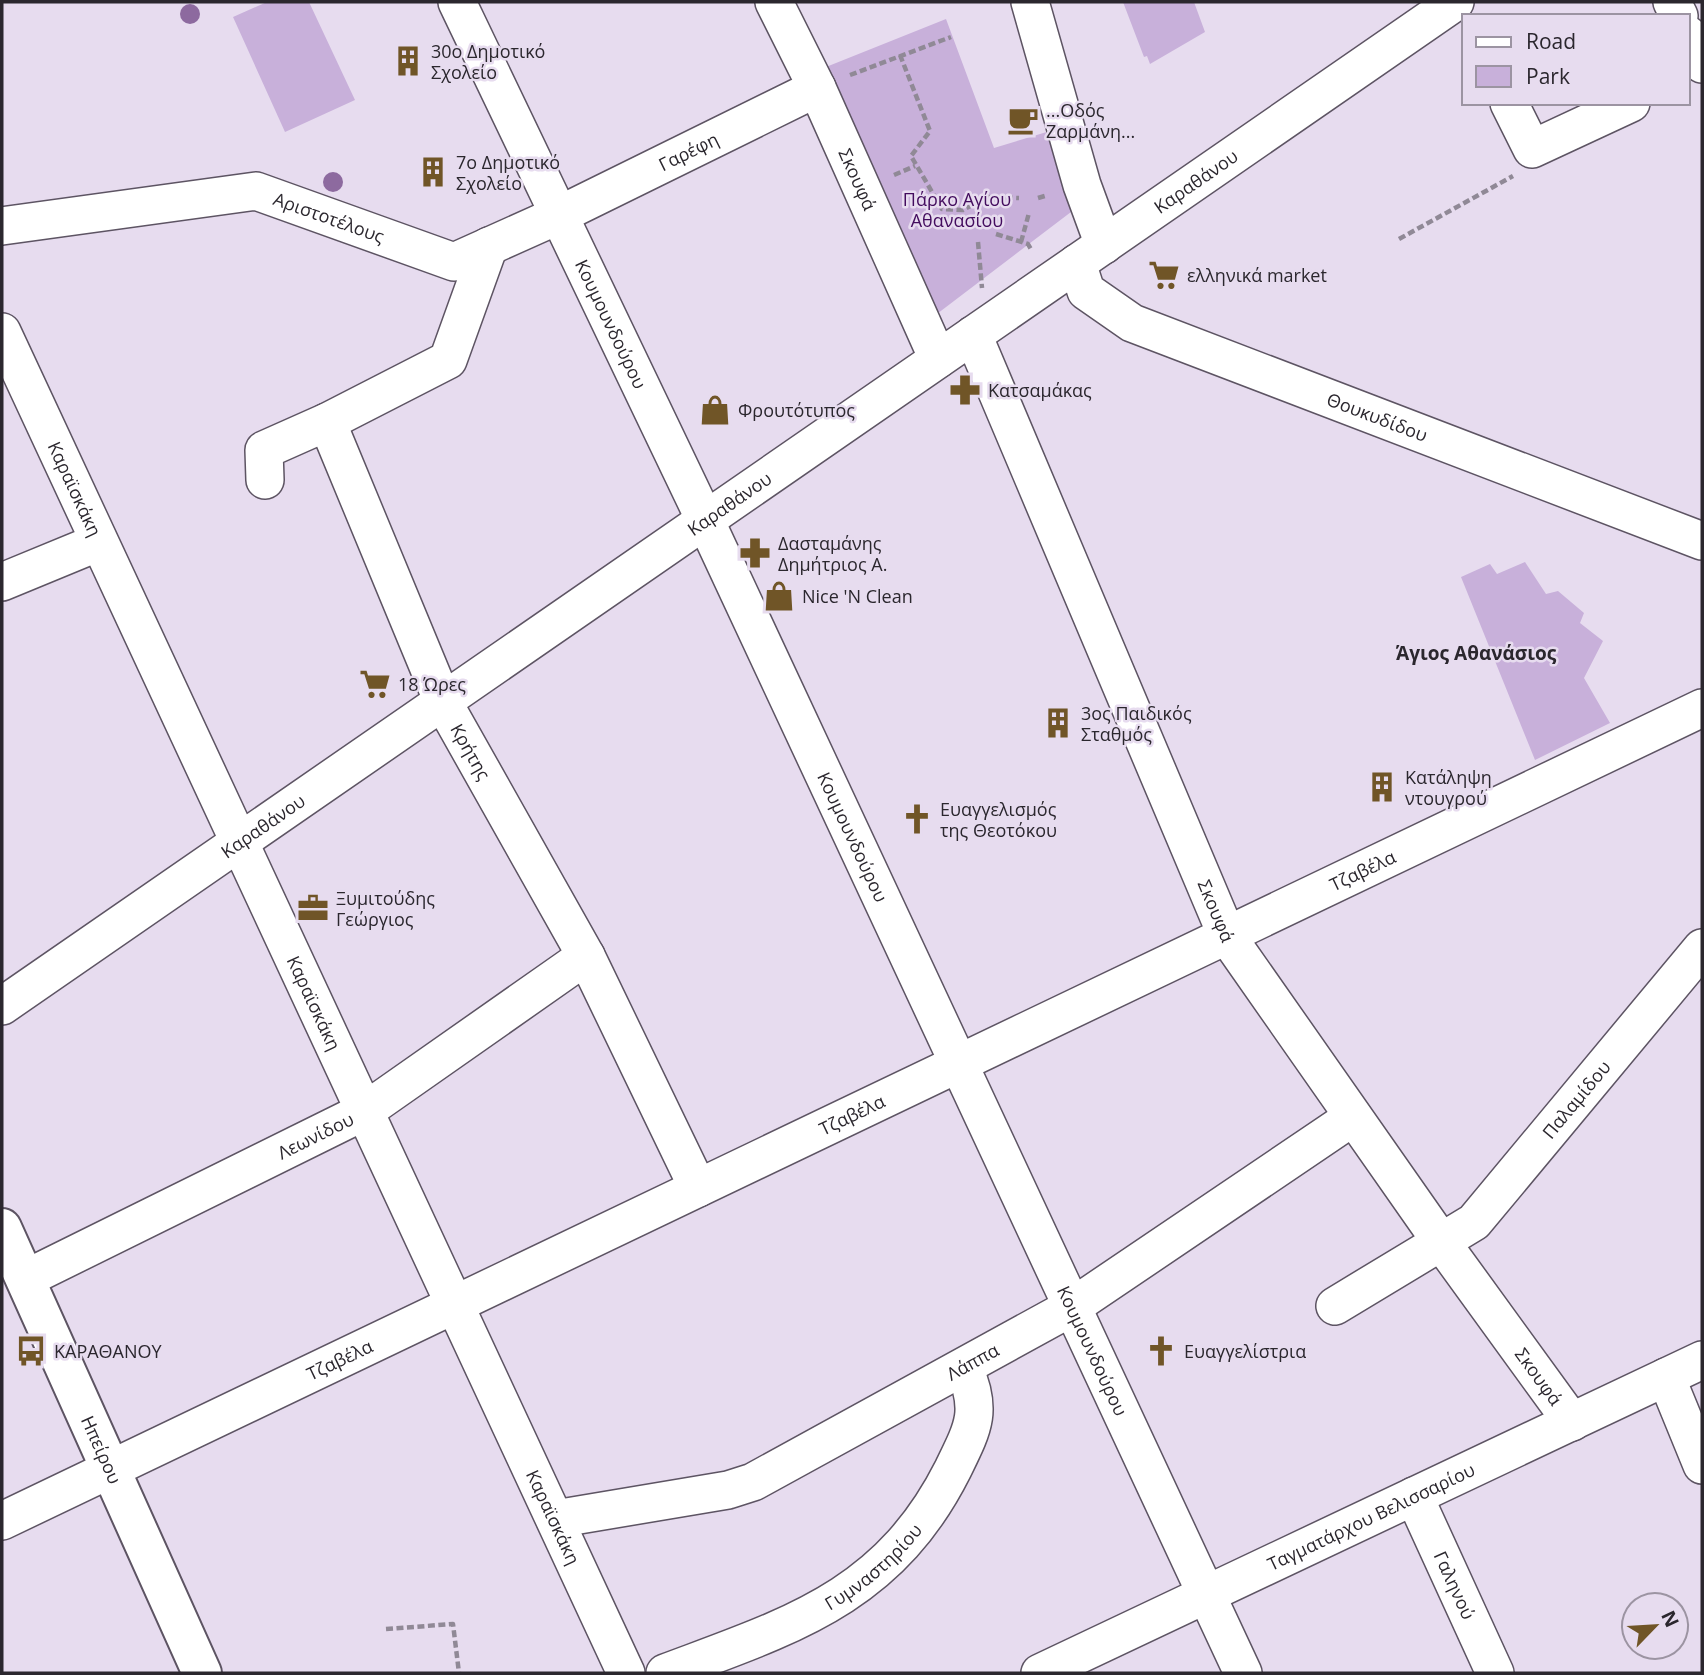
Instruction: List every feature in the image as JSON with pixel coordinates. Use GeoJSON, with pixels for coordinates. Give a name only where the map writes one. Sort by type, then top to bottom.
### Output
{"type":"FeatureCollection","features":[{"type":"Feature","properties":{"kind":"main road","name":"Ηπείρου"},"geometry":{"type":"LineString","coordinates":[[10,1251],[202,1673]]}},
{"type":"Feature","properties":{"kind":"street","name":"Κουμουνδούρου"},"geometry":{"type":"LineString","coordinates":[[457,2],[561,214],[705,520],[1243,1673]]}},
{"type":"Feature","properties":{"kind":"street","name":"Σκουφά"},"geometry":{"type":"LineString","coordinates":[[774,2],[817,88],[938,359]]}},
{"type":"Feature","properties":{"kind":"street","name":"Θουκυδίδου"},"geometry":{"type":"LineString","coordinates":[[1030,2],[1083,186],[1091,254],[1086,291],[1132,323],[1702,541]]}},
{"type":"Feature","properties":{"kind":"street","name":"Καραθάνου"},"geometry":{"type":"LineString","coordinates":[[2,1006],[1456,2]]}},
{"type":"Feature","properties":{"kind":"street"},"geometry":{"type":"LineString","coordinates":[[1690,39],[1702,64]]}},
{"type":"Feature","properties":{"kind":"street","name":"Γαρέφη"},"geometry":{"type":"LineString","coordinates":[[561,214],[817,88]]}},
{"type":"Feature","properties":{"kind":"street"},"geometry":{"type":"LineString","coordinates":[[1509,105],[1532,149],[1626,105]]}},
{"type":"Feature","properties":{"kind":"street","name":"Αριστοτέλους"},"geometry":{"type":"LineString","coordinates":[[2,226],[256,191],[453,262],[561,214]]}},
{"type":"Feature","properties":{"kind":"street"},"geometry":{"type":"LineString","coordinates":[[265,480],[264,450],[327,422],[448,360],[489,246]]}},
{"type":"Feature","properties":{"kind":"street","name":"Καραϊσκάκη"},"geometry":{"type":"LineString","coordinates":[[2,332],[626,1673]]}},
{"type":"Feature","properties":{"kind":"street","name":"Σκουφά"},"geometry":{"type":"LineString","coordinates":[[973,335],[1227,936],[1441,1243],[1572,1422]]}},
{"type":"Feature","properties":{"kind":"street","name":"Κρήτης"},"geometry":{"type":"LineString","coordinates":[[327,422],[443,702],[586,956],[698,1188]]}},
{"type":"Feature","properties":{"kind":"street"},"geometry":{"type":"LineString","coordinates":[[2,582],[99,542]]}},
{"type":"Feature","properties":{"kind":"street","name":"Τζαβέλα"},"geometry":{"type":"LineString","coordinates":[[2,1521],[1702,708]]}},
{"type":"Feature","properties":{"kind":"street","name":"Παλαμίδου"},"geometry":{"type":"LineString","coordinates":[[1335,1306],[1474,1222],[1702,948]]}},
{"type":"Feature","properties":{"kind":"street","name":"Λεωνίδου"},"geometry":{"type":"LineString","coordinates":[[10,1251],[365,1111],[586,956]]}},
{"type":"Feature","properties":{"kind":"street","name":"Λάππα"},"geometry":{"type":"LineString","coordinates":[[555,1519],[727,1490],[753,1482],[1072,1307],[1353,1117]]}},
{"type":"Feature","properties":{"kind":"street","name":"Ταγματάρχου Βελισσαρίου"},"geometry":{"type":"LineString","coordinates":[[1040,1673],[1702,1360]]}},
{"type":"Feature","properties":{"kind":"street","name":"Γυμναστηρίου"},"geometry":{"type":"LineString","coordinates":[[665,1673],[771,1633],[821,1610],[851,1591],[902,1543],[930,1511],[959,1457],[971,1424],[976,1400],[964,1368]]}},
{"type":"Feature","properties":{"kind":"street"},"geometry":{"type":"LineString","coordinates":[[1666,1377],[1702,1465]]}},
{"type":"Feature","properties":{"kind":"street","name":"Γαληνού"},"geometry":{"type":"LineString","coordinates":[[1414,1496],[1495,1673]]}},
{"type":"Feature","properties":{"kind":"path"},"geometry":{"type":"LineString","coordinates":[[817,88],[951,37]]}},
{"type":"Feature","properties":{"kind":"path"},"geometry":{"type":"LineString","coordinates":[[900,55],[930,131],[911,156],[942,209],[963,210],[987,197],[1019,198]]}},
{"type":"Feature","properties":{"kind":"path"},"geometry":{"type":"LineString","coordinates":[[1399,239],[1527,167],[1532,149]]}},
{"type":"Feature","properties":{"kind":"path"},"geometry":{"type":"LineString","coordinates":[[908,169],[915,166]]}},
{"type":"Feature","properties":{"kind":"path"},"geometry":{"type":"LineString","coordinates":[[1021,242],[1029,213]]}},
{"type":"Feature","properties":{"kind":"path"},"geometry":{"type":"LineString","coordinates":[[996,234],[1028,244]]}},
{"type":"Feature","properties":{"kind":"path"},"geometry":{"type":"LineString","coordinates":[[386,1629],[453,1624],[459,1673]]}},
{"type":"Feature","properties":{"kind":"green space"},"geometry":{"type":"Polygon","coordinates":[[[267,2],[309,2],[355,100],[285,132],[233,17],[267,2]]]}},
{"type":"Feature","properties":{"kind":"green space"},"geometry":{"type":"Polygon","coordinates":[[[1123,2],[1194,2],[1205,32],[1150,64],[1147,56],[1144,57],[1123,2]]]}},
{"type":"Feature","properties":{"kind":"green space","name":"Πάρκο Αγίου Αθανασίου"},"geometry":{"type":"Polygon","coordinates":[[[946,19],[994,148],[1050,131],[1071,212],[929,320],[821,69],[946,19]]]}},
{"type":"Feature","properties":{"kind":"green space"},"geometry":{"type":"Polygon","coordinates":[[[1525,562],[1546,594],[1558,591],[1584,613],[1580,623],[1603,641],[1584,678],[1610,723],[1535,760],[1461,577],[1490,564],[1497,574],[1525,562]]]}},
{"type":"Feature","properties":{"kind":"place","name":"30ο Δημοτικό Σχολείο"},"geometry":{"type":"Point","coordinates":[408,61]}},
{"type":"Feature","properties":{"kind":"place","name":"...Οδός Ζαρμάνη..."},"geometry":{"type":"Point","coordinates":[1023,120]}},
{"type":"Feature","properties":{"kind":"place","name":"7ο Δημοτικό Σχολείο"},"geometry":{"type":"Point","coordinates":[433,172]}},
{"type":"Feature","properties":{"kind":"place","name":"ελληνικά market"},"geometry":{"type":"Point","coordinates":[1164,275]}},
{"type":"Feature","properties":{"kind":"place","name":"Κατσαμάκας"},"geometry":{"type":"Point","coordinates":[965,390]}},
{"type":"Feature","properties":{"kind":"place","name":"Φρουτότυπος"},"geometry":{"type":"Point","coordinates":[715,410]}},
{"type":"Feature","properties":{"kind":"place","name":"Δασταμάνης Δημήτριος Α."},"geometry":{"type":"Point","coordinates":[755,553]}},
{"type":"Feature","properties":{"kind":"place","name":"Nice 'N Clean"},"geometry":{"type":"Point","coordinates":[779,596]}},
{"type":"Feature","properties":{"kind":"place","name":"18 Ώρες"},"geometry":{"type":"Point","coordinates":[375,684]}},
{"type":"Feature","properties":{"kind":"place","name":"3ος Παιδικός Σταθμός"},"geometry":{"type":"Point","coordinates":[1058,723]}},
{"type":"Feature","properties":{"kind":"place","name":"Κατάληψη ντουγρού"},"geometry":{"type":"Point","coordinates":[1382,787]}},
{"type":"Feature","properties":{"kind":"place","name":"Ευαγγελισμός της Θεοτόκου"},"geometry":{"type":"Point","coordinates":[917,819]}},
{"type":"Feature","properties":{"kind":"place","name":"Ξυμιτούδης Γεώργιος"},"geometry":{"type":"Point","coordinates":[313,908]}},
{"type":"Feature","properties":{"kind":"place","name":"ΚΑΡΑΘΑΝΟΥ"},"geometry":{"type":"Point","coordinates":[31,1351]}},
{"type":"Feature","properties":{"kind":"place","name":"Ευαγγελίστρια"},"geometry":{"type":"Point","coordinates":[1161,1351]}},
{"type":"Feature","properties":{"kind":"district","name":"Άγιος Αθανάσιος"},"geometry":{"type":"Point","coordinates":[1476,653]}}]}
